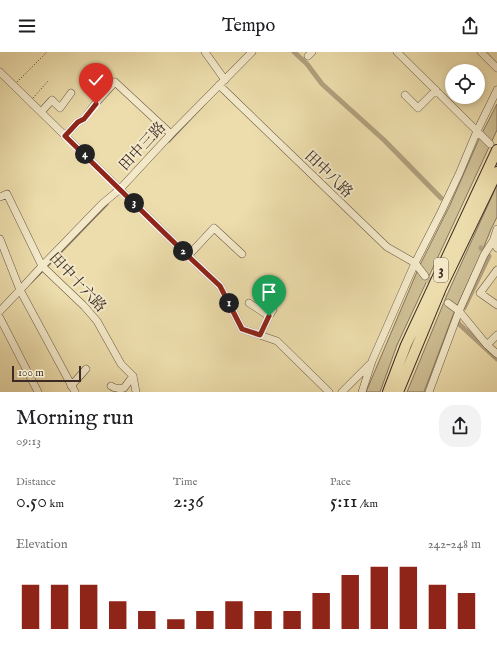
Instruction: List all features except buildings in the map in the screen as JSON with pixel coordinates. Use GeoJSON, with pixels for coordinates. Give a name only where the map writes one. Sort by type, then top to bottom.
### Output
{"type":"FeatureCollection","features":[{"type":"Feature","properties":{"kind":"highway","name":"3"},"geometry":{"type":"LineString","coordinates":[[388,392],[406,345],[494,147]]}},
{"type":"Feature","properties":{"kind":"highway","name":"3"},"geometry":{"type":"LineString","coordinates":[[398,392],[441,288],[497,172]]}},
{"type":"Feature","properties":{"kind":"street"},"geometry":{"type":"LineString","coordinates":[[205,52],[225,80]]}},
{"type":"Feature","properties":{"kind":"street","name":"田中三路"},"geometry":{"type":"LineString","coordinates":[[0,310],[252,52]]}},
{"type":"Feature","properties":{"kind":"street"},"geometry":{"type":"LineString","coordinates":[[398,52],[494,147]]}},
{"type":"Feature","properties":{"kind":"street"},"geometry":{"type":"LineString","coordinates":[[481,52],[497,68]]}},
{"type":"Feature","properties":{"kind":"street"},"geometry":{"type":"LineString","coordinates":[[0,72],[220,286],[242,329],[277,341],[330,392]]}},
{"type":"Feature","properties":{"kind":"street"},"geometry":{"type":"LineString","coordinates":[[65,136],[78,122],[84,119],[116,82],[171,134]]}},
{"type":"Feature","properties":{"kind":"street","name":"田中八路"},"geometry":{"type":"LineString","coordinates":[[219,85],[387,247],[415,263],[425,276]]}},
{"type":"Feature","properties":{"kind":"street"},"geometry":{"type":"LineString","coordinates":[[405,95],[418,108],[436,90]]}},
{"type":"Feature","properties":{"kind":"street"},"geometry":{"type":"LineString","coordinates":[[362,392],[372,362],[415,263],[442,212],[477,131],[497,90]]}},
{"type":"Feature","properties":{"kind":"street"},"geometry":{"type":"LineString","coordinates":[[41,112],[52,100],[60,108],[71,93]]}},
{"type":"Feature","properties":{"kind":"street","name":"田中十六路"},"geometry":{"type":"LineString","coordinates":[[0,198],[7,194],[42,266],[84,306],[97,321],[121,364],[133,376]]}},
{"type":"Feature","properties":{"kind":"street"},"geometry":{"type":"LineString","coordinates":[[188,256],[214,228],[242,254]]}},
{"type":"Feature","properties":{"kind":"street"},"geometry":{"type":"LineString","coordinates":[[429,392],[459,311],[484,255],[493,241],[497,229]]}},
{"type":"Feature","properties":{"kind":"street"},"geometry":{"type":"LineString","coordinates":[[0,239],[20,290],[73,389],[86,369]]}},
{"type":"Feature","properties":{"kind":"street"},"geometry":{"type":"LineString","coordinates":[[493,241],[497,248]]}},
{"type":"Feature","properties":{"kind":"street"},"geometry":{"type":"LineString","coordinates":[[497,270],[480,293],[497,305]]}},
{"type":"Feature","properties":{"kind":"street"},"geometry":{"type":"LineString","coordinates":[[249,303],[271,313],[260,335]]}},
{"type":"Feature","properties":{"kind":"street"},"geometry":{"type":"LineString","coordinates":[[448,303],[459,311],[487,345],[497,354]]}},
{"type":"Feature","properties":{"kind":"street"},"geometry":{"type":"LineString","coordinates":[[0,318],[38,392]]}},
{"type":"Feature","properties":{"kind":"street"},"geometry":{"type":"LineString","coordinates":[[487,345],[497,335]]}},
{"type":"Feature","properties":{"kind":"street"},"geometry":{"type":"LineString","coordinates":[[342,392],[372,362]]}},
{"type":"Feature","properties":{"kind":"street"},"geometry":{"type":"LineString","coordinates":[[111,386],[119,389],[124,388],[133,376]]}},
{"type":"Feature","properties":{"kind":"street"},"geometry":{"type":"LineString","coordinates":[[133,376],[136,392]]}},
{"type":"Feature","properties":{"kind":"path"},"geometry":{"type":"LineString","coordinates":[[14,85],[47,52]]}},
{"type":"Feature","properties":{"kind":"path"},"geometry":{"type":"LineString","coordinates":[[30,101],[48,81]]}},
{"type":"Feature","properties":{"kind":"shaded area"},"geometry":{"type":"Polygon","coordinates":[[[497,104],[497,130],[397,345],[380,392],[366,392],[419,267],[450,205],[479,139],[497,104]]]}},
{"type":"Feature","properties":{"kind":"shaded area"},"geometry":{"type":"Polygon","coordinates":[[[497,185],[497,217],[453,315],[424,392],[407,392],[447,295],[497,185]]]}},
{"type":"Feature","properties":{"kind":"waterway"},"geometry":{"type":"LineString","coordinates":[[294,52],[307,64],[322,84],[384,140],[441,198]]}},
{"type":"Feature","properties":{"kind":"waterway"},"geometry":{"type":"LineString","coordinates":[[169,142],[205,104]]}},
{"type":"Feature","properties":{"kind":"waterway"},"geometry":{"type":"LineString","coordinates":[[48,266],[108,204]]}},
{"type":"Feature","properties":{"kind":"waterway"},"geometry":{"type":"LineString","coordinates":[[464,308],[489,256],[481,248]]}},
{"type":"Feature","properties":{"kind":"waterway"},"geometry":{"type":"LineString","coordinates":[[31,283],[43,271]]}},
{"type":"Feature","properties":{"kind":"waterway"},"geometry":{"type":"LineString","coordinates":[[458,321],[458,323],[497,359]]}},
{"type":"Feature","properties":{"kind":"tunnel"},"geometry":{"type":"LineString","coordinates":[[425,276],[448,303]]}},
{"type":"Feature","properties":{"kind":"route"},"geometry":{"type":"LineString","coordinates":[[96,104],[84,119],[78,122],[65,136],[220,286],[242,329],[260,335],[269,316]]}}]}
